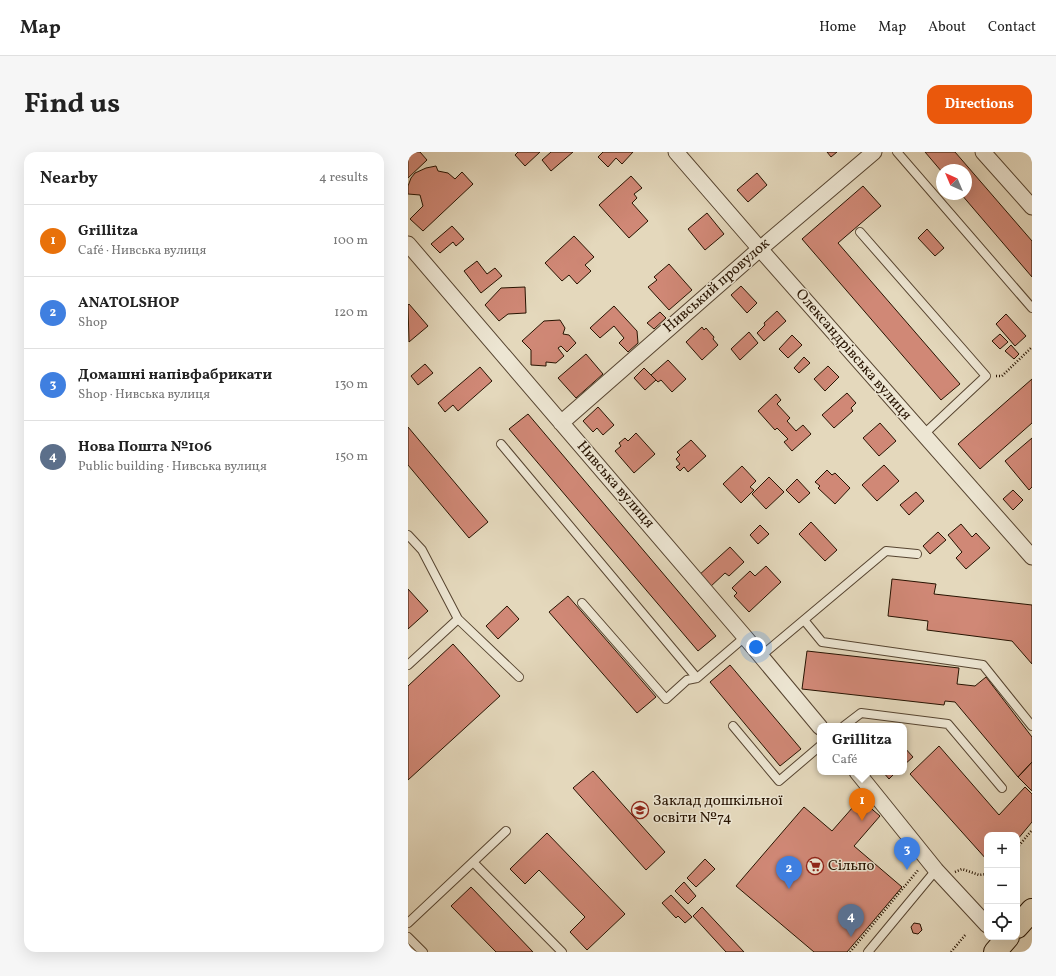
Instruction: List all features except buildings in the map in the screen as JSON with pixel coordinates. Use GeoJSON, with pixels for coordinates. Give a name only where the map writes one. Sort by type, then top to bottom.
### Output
{"type":"FeatureCollection","features":[{"type":"Feature","properties":{"kind":"main road"},"geometry":{"type":"LineString","coordinates":[[1020,922],[1032,910]]}},
{"type":"Feature","properties":{"kind":"street","name":"Олександрівська вулиця"},"geometry":{"type":"LineString","coordinates":[[676,152],[1032,557]]}},
{"type":"Feature","properties":{"kind":"street","name":"Нивський провулок"},"geometry":{"type":"LineString","coordinates":[[561,423],[760,249],[874,152]]}},
{"type":"Feature","properties":{"kind":"street"},"geometry":{"type":"LineString","coordinates":[[983,152],[1032,207]]}},
{"type":"Feature","properties":{"kind":"street","name":"Нивська вулиця"},"geometry":{"type":"LineString","coordinates":[[408,244],[745,637],[817,723]]}},
{"type":"Feature","properties":{"kind":"street"},"geometry":{"type":"LineString","coordinates":[[859,775],[930,867],[984,922]]}},
{"type":"Feature","properties":{"kind":"lane"},"geometry":{"type":"LineString","coordinates":[[897,152],[1032,308]]}},
{"type":"Feature","properties":{"kind":"lane"},"geometry":{"type":"LineString","coordinates":[[860,232],[986,376],[923,434]]}},
{"type":"Feature","properties":{"kind":"lane"},"geometry":{"type":"LineString","coordinates":[[500,444],[697,678]]}},
{"type":"Feature","properties":{"kind":"lane"},"geometry":{"type":"LineString","coordinates":[[408,535],[422,550],[458,619],[520,677]]}},
{"type":"Feature","properties":{"kind":"lane"},"geometry":{"type":"LineString","coordinates":[[761,656],[886,551],[917,554]]}},
{"type":"Feature","properties":{"kind":"lane"},"geometry":{"type":"LineString","coordinates":[[582,603],[666,699],[687,680],[697,678],[745,637]]}},
{"type":"Feature","properties":{"kind":"lane"},"geometry":{"type":"LineString","coordinates":[[408,665],[458,619]]}},
{"type":"Feature","properties":{"kind":"lane"},"geometry":{"type":"LineString","coordinates":[[804,620],[822,642],[983,665],[1032,726]]}},
{"type":"Feature","properties":{"kind":"lane"},"geometry":{"type":"LineString","coordinates":[[848,723],[861,713],[948,724],[1002,788]]}},
{"type":"Feature","properties":{"kind":"lane"},"geometry":{"type":"LineString","coordinates":[[733,726],[779,781],[817,749]]}},
{"type":"Feature","properties":{"kind":"lane"},"geometry":{"type":"LineString","coordinates":[[408,923],[506,831]]}},
{"type":"Feature","properties":{"kind":"lane"},"geometry":{"type":"LineString","coordinates":[[473,862],[562,952]]}},
{"type":"Feature","properties":{"kind":"lane"},"geometry":{"type":"LineString","coordinates":[[868,952],[930,867]]}},
{"type":"Feature","properties":{"kind":"lane"},"geometry":{"type":"LineString","coordinates":[[408,937],[423,952]]}},
{"type":"Feature","properties":{"kind":"path"},"geometry":{"type":"LineString","coordinates":[[986,376],[1002,376],[1032,347]]}},
{"type":"Feature","properties":{"kind":"path"},"geometry":{"type":"LineString","coordinates":[[1020,844],[1032,830]]}},
{"type":"Feature","properties":{"kind":"path"},"geometry":{"type":"LineString","coordinates":[[850,952],[930,867],[947,875],[962,869],[979,875],[984,874]]}},
{"type":"Feature","properties":{"kind":"path"},"geometry":{"type":"LineString","coordinates":[[951,952],[966,934]]}},
{"type":"Feature","properties":{"kind":"place","name":"Заклад дошкільної освіти №74"},"geometry":{"type":"Point","coordinates":[640,810]}},
{"type":"Feature","properties":{"kind":"place","name":"Grillitza"},"geometry":{"type":"Point","coordinates":[862,821]}},
{"type":"Feature","properties":{"kind":"place","name":"Сільпо"},"geometry":{"type":"Point","coordinates":[815,866]}},
{"type":"Feature","properties":{"kind":"place","name":"Домашні напівфабрикати"},"geometry":{"type":"Point","coordinates":[907,870]}},
{"type":"Feature","properties":{"kind":"place","name":"ANATOLSHOP"},"geometry":{"type":"Point","coordinates":[789,889]}},
{"type":"Feature","properties":{"kind":"place","name":"Нова Пошта №106"},"geometry":{"type":"Point","coordinates":[851,937]}}]}
